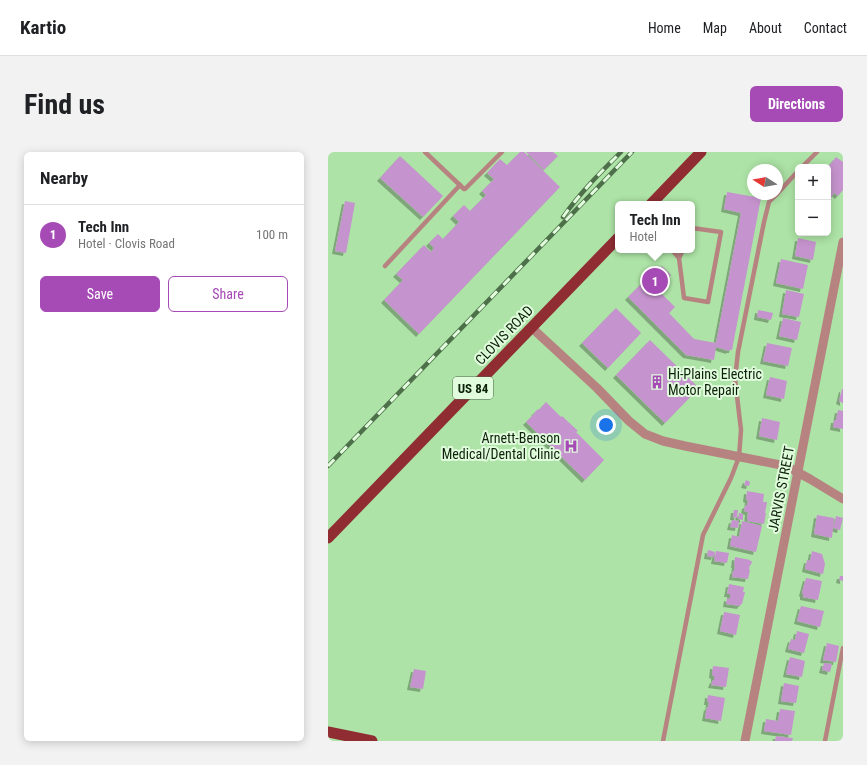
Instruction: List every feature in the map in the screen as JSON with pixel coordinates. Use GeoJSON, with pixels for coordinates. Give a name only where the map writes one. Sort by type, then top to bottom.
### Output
{"type":"FeatureCollection","features":[{"type":"Feature","properties":{"kind":"highway"},"geometry":{"type":"LineString","coordinates":[[654,201],[702,152]]}},
{"type":"Feature","properties":{"kind":"highway","name":"CLOVIS ROAD"},"geometry":{"type":"LineString","coordinates":[[328,538],[615,241]]}},
{"type":"Feature","properties":{"kind":"highway"},"geometry":{"type":"LineString","coordinates":[[328,732],[372,741]]}},
{"type":"Feature","properties":{"kind":"street","name":"JARVIS STREET"},"geometry":{"type":"LineString","coordinates":[[746,741],[843,242]]}},
{"type":"Feature","properties":{"kind":"street"},"geometry":{"type":"LineString","coordinates":[[532,328],[597,388],[629,421],[645,434],[664,441],[685,446],[786,466],[799,472],[843,499]]}},
{"type":"Feature","properties":{"kind":"lane"},"geometry":{"type":"LineString","coordinates":[[425,152],[464,189],[467,189],[502,152]]}},
{"type":"Feature","properties":{"kind":"lane"},"geometry":{"type":"LineString","coordinates":[[805,164],[817,152]]}},
{"type":"Feature","properties":{"kind":"lane"},"geometry":{"type":"LineString","coordinates":[[783,187],[795,174]]}},
{"type":"Feature","properties":{"kind":"lane"},"geometry":{"type":"LineString","coordinates":[[385,266],[460,186]]}},
{"type":"Feature","properties":{"kind":"lane"},"geometry":{"type":"LineString","coordinates":[[663,741],[702,535],[731,478],[739,457],[741,430],[735,378],[738,352],[764,222],[769,202],[771,200]]}},
{"type":"Feature","properties":{"kind":"lane"},"geometry":{"type":"LineString","coordinates":[[682,253],[679,258],[684,298],[708,302],[721,232],[695,228]]}},
{"type":"Feature","properties":{"kind":"lane"},"geometry":{"type":"LineString","coordinates":[[675,253],[679,258]]}},
{"type":"Feature","properties":{"kind":"lane"},"geometry":{"type":"LineString","coordinates":[[825,741],[843,648]]}},
{"type":"Feature","properties":{"kind":"building"},"geometry":{"type":"Polygon","coordinates":[[[520,152],[524,152],[560,187],[419,334],[384,300],[403,280],[396,274],[424,245],[431,252],[434,248],[429,243],[438,234],[443,239],[459,222],[453,216],[464,205],[470,211],[486,195],[482,191],[494,179],[487,173],[500,159],[507,165],[520,152]]]}},
{"type":"Feature","properties":{"kind":"building"},"geometry":{"type":"Polygon","coordinates":[[[526,152],[553,152],[558,156],[544,170],[526,152]]]}},
{"type":"Feature","properties":{"kind":"building"},"geometry":{"type":"Polygon","coordinates":[[[400,156],[443,196],[423,217],[380,178],[400,156]]]}},
{"type":"Feature","properties":{"kind":"building"},"geometry":{"type":"Polygon","coordinates":[[[836,157],[843,162],[843,190],[838,196],[831,190],[830,164],[836,157]]]}},
{"type":"Feature","properties":{"kind":"building"},"geometry":{"type":"Polygon","coordinates":[[[727,192],[747,196],[747,200],[761,200],[732,350],[729,351],[716,347],[714,360],[686,355],[628,297],[650,275],[651,276],[662,266],[671,275],[661,286],[664,289],[660,292],[675,307],[669,313],[694,339],[716,343],[741,213],[724,209],[727,192]]]}},
{"type":"Feature","properties":{"kind":"building"},"geometry":{"type":"Polygon","coordinates":[[[831,192],[834,193],[831,198],[831,192]]]}},
{"type":"Feature","properties":{"kind":"building"},"geometry":{"type":"Polygon","coordinates":[[[345,201],[355,203],[346,253],[335,251],[345,201]]]}},
{"type":"Feature","properties":{"kind":"building"},"geometry":{"type":"Polygon","coordinates":[[[798,238],[816,242],[813,260],[795,256],[798,238]]]}},
{"type":"Feature","properties":{"kind":"building"},"geometry":{"type":"Polygon","coordinates":[[[781,259],[808,265],[803,289],[776,283],[781,259]]]}},
{"type":"Feature","properties":{"kind":"building"},"geometry":{"type":"Polygon","coordinates":[[[786,290],[804,294],[799,317],[782,314],[786,290]]]}},
{"type":"Feature","properties":{"kind":"building"},"geometry":{"type":"Polygon","coordinates":[[[616,308],[641,333],[608,368],[582,343],[616,308]]]}},
{"type":"Feature","properties":{"kind":"building"},"geometry":{"type":"Polygon","coordinates":[[[758,310],[773,313],[771,320],[757,317],[758,310]]]}},
{"type":"Feature","properties":{"kind":"building"},"geometry":{"type":"Polygon","coordinates":[[[783,318],[801,322],[797,340],[779,336],[783,318]]]}},
{"type":"Feature","properties":{"kind":"building","name":"Hi-Plains Electric Motor Repair"},"geometry":{"type":"Polygon","coordinates":[[[650,340],[699,388],[665,423],[616,375],[650,340]]]}},
{"type":"Feature","properties":{"kind":"building"},"geometry":{"type":"Polygon","coordinates":[[[767,343],[792,348],[788,366],[763,361],[767,343]]]}},
{"type":"Feature","properties":{"kind":"building"},"geometry":{"type":"Polygon","coordinates":[[[770,377],[787,381],[784,399],[766,395],[770,377]]]}},
{"type":"Feature","properties":{"kind":"building"},"geometry":{"type":"Polygon","coordinates":[[[843,389],[843,403],[839,401],[843,389]]]}},
{"type":"Feature","properties":{"kind":"building","name":"Arnett-Benson Medical/Dental Clinic"},"geometry":{"type":"Polygon","coordinates":[[[546,402],[578,431],[576,432],[604,460],[585,480],[526,422],[546,402]]]}},
{"type":"Feature","properties":{"kind":"building"},"geometry":{"type":"Polygon","coordinates":[[[838,410],[843,411],[843,429],[833,427],[838,410]]]}},
{"type":"Feature","properties":{"kind":"building"},"geometry":{"type":"Polygon","coordinates":[[[762,418],[780,422],[777,440],[759,436],[762,418]]]}},
{"type":"Feature","properties":{"kind":"building"},"geometry":{"type":"Polygon","coordinates":[[[746,480],[750,482],[749,486],[744,485],[746,480]]]}},
{"type":"Feature","properties":{"kind":"building"},"geometry":{"type":"Polygon","coordinates":[[[747,491],[764,494],[763,502],[767,502],[764,524],[747,521],[748,512],[744,511],[748,500],[746,499],[747,491]]]}},
{"type":"Feature","properties":{"kind":"building"},"geometry":{"type":"Polygon","coordinates":[[[734,510],[738,510],[737,518],[733,517],[734,510]]]}},
{"type":"Feature","properties":{"kind":"building"},"geometry":{"type":"Polygon","coordinates":[[[739,513],[743,514],[743,520],[738,519],[739,513]]]}},
{"type":"Feature","properties":{"kind":"building"},"geometry":{"type":"Polygon","coordinates":[[[817,515],[834,518],[832,538],[814,534],[817,515]]]}},
{"type":"Feature","properties":{"kind":"building"},"geometry":{"type":"Polygon","coordinates":[[[836,516],[843,518],[840,530],[833,528],[836,516]]]}},
{"type":"Feature","properties":{"kind":"building"},"geometry":{"type":"Polygon","coordinates":[[[732,520],[739,521],[738,528],[730,527],[732,520]]]}},
{"type":"Feature","properties":{"kind":"building"},"geometry":{"type":"Polygon","coordinates":[[[742,521],[762,526],[756,552],[730,546],[732,535],[739,537],[742,521]]]}},
{"type":"Feature","properties":{"kind":"building"},"geometry":{"type":"Polygon","coordinates":[[[708,550],[715,552],[714,557],[707,556],[708,550]]]}},
{"type":"Feature","properties":{"kind":"building"},"geometry":{"type":"Polygon","coordinates":[[[716,551],[729,553],[727,563],[714,561],[716,551]]]}},
{"type":"Feature","properties":{"kind":"building"},"geometry":{"type":"Polygon","coordinates":[[[812,551],[822,554],[825,564],[823,574],[805,569],[807,560],[810,561],[812,551]]]}},
{"type":"Feature","properties":{"kind":"building"},"geometry":{"type":"Polygon","coordinates":[[[735,557],[752,561],[748,579],[732,577],[735,557]]]}},
{"type":"Feature","properties":{"kind":"building"},"geometry":{"type":"Polygon","coordinates":[[[840,576],[843,576],[843,581],[839,580],[840,576]]]}},
{"type":"Feature","properties":{"kind":"building"},"geometry":{"type":"Polygon","coordinates":[[[806,578],[822,581],[818,600],[803,597],[802,593],[806,578]]]}},
{"type":"Feature","properties":{"kind":"building"},"geometry":{"type":"Polygon","coordinates":[[[729,584],[744,587],[743,592],[745,592],[742,604],[740,606],[726,604],[727,598],[730,599],[730,594],[727,594],[729,584]]]}},
{"type":"Feature","properties":{"kind":"building"},"geometry":{"type":"Polygon","coordinates":[[[801,606],[824,611],[820,627],[797,621],[801,606]]]}},
{"type":"Feature","properties":{"kind":"building"},"geometry":{"type":"Polygon","coordinates":[[[724,612],[740,615],[736,635],[720,631],[724,612]]]}},
{"type":"Feature","properties":{"kind":"building"},"geometry":{"type":"Polygon","coordinates":[[[797,631],[809,634],[804,653],[788,649],[791,639],[795,640],[797,631]]]}},
{"type":"Feature","properties":{"kind":"building"},"geometry":{"type":"Polygon","coordinates":[[[827,643],[839,646],[836,662],[823,660],[827,643]]]}},
{"type":"Feature","properties":{"kind":"building"},"geometry":{"type":"Polygon","coordinates":[[[790,657],[805,661],[802,677],[786,674],[790,657]]]}},
{"type":"Feature","properties":{"kind":"building"},"geometry":{"type":"Polygon","coordinates":[[[824,663],[832,664],[830,672],[822,670],[824,663]]]}},
{"type":"Feature","properties":{"kind":"building"},"geometry":{"type":"Polygon","coordinates":[[[713,666],[729,668],[726,687],[711,685],[714,680],[714,676],[712,675],[713,666]]]}},
{"type":"Feature","properties":{"kind":"building"},"geometry":{"type":"Polygon","coordinates":[[[414,669],[426,671],[423,689],[410,687],[414,669]]]}},
{"type":"Feature","properties":{"kind":"building"},"geometry":{"type":"Polygon","coordinates":[[[784,683],[799,686],[796,703],[781,701],[784,683]]]}},
{"type":"Feature","properties":{"kind":"building"},"geometry":{"type":"Polygon","coordinates":[[[708,695],[725,698],[721,721],[705,718],[709,702],[707,702],[708,695]]]}},
{"type":"Feature","properties":{"kind":"building"},"geometry":{"type":"Polygon","coordinates":[[[780,709],[795,711],[791,735],[764,731],[766,719],[778,721],[780,709]]]}},
{"type":"Feature","properties":{"kind":"building"},"geometry":{"type":"Polygon","coordinates":[[[776,736],[793,738],[792,741],[775,741],[776,736]]]}},
{"type":"Feature","properties":{"kind":"railway"},"geometry":{"type":"LineString","coordinates":[[563,217],[583,191],[621,152]]}},
{"type":"Feature","properties":{"kind":"railway"},"geometry":{"type":"LineString","coordinates":[[328,466],[632,152]]}},
{"type":"Feature","properties":{"kind":"place","name":"Tech Inn"},"geometry":{"type":"Point","coordinates":[655,281]}},
{"type":"Feature","properties":{"kind":"place","name":"Hi-Plains Electric Motor Repair"},"geometry":{"type":"Point","coordinates":[657,382]}},
{"type":"Feature","properties":{"kind":"place","name":"Arnett-Benson Medical/Dental Clinic"},"geometry":{"type":"Point","coordinates":[571,446]}}]}
